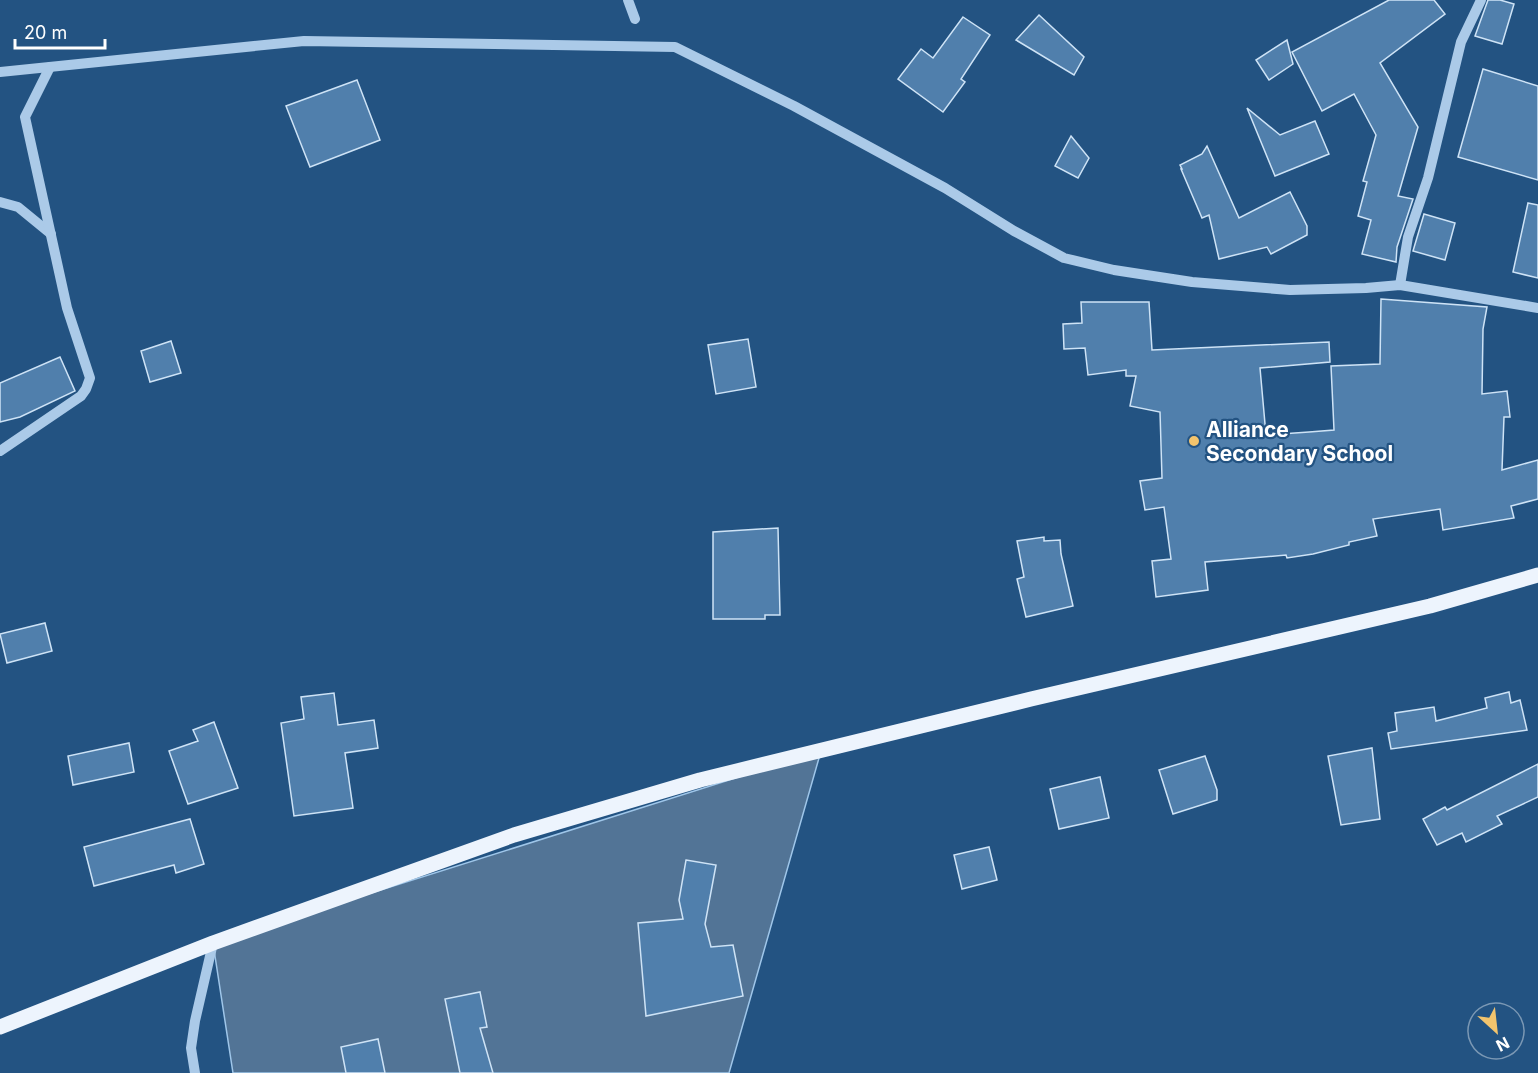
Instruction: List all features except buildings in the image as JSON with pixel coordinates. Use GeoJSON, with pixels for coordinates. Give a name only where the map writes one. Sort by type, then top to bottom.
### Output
{"type":"FeatureCollection","features":[{"type":"Feature","properties":{"kind":"main road"},"geometry":{"type":"LineString","coordinates":[[0,1027],[213,943],[514,835],[700,780],[1031,699],[1430,606],[1538,575]]}},
{"type":"Feature","properties":{"kind":"street"},"geometry":{"type":"LineString","coordinates":[[628,0],[636,19]]}},
{"type":"Feature","properties":{"kind":"street"},"geometry":{"type":"LineString","coordinates":[[1400,285],[1408,237],[1428,178],[1461,42],[1481,0]]}},
{"type":"Feature","properties":{"kind":"street"},"geometry":{"type":"LineString","coordinates":[[0,72],[304,41],[675,47],[794,106],[945,188],[1014,231],[1064,258],[1114,270],[1192,282],[1290,290],[1400,285],[1538,308]]}},
{"type":"Feature","properties":{"kind":"street"},"geometry":{"type":"LineString","coordinates":[[0,451],[81,396],[90,378],[67,308],[25,117],[50,67]]}},
{"type":"Feature","properties":{"kind":"street"},"geometry":{"type":"LineString","coordinates":[[0,202],[18,207],[51,234]]}},
{"type":"Feature","properties":{"kind":"street"},"geometry":{"type":"LineString","coordinates":[[195,1073],[191,1048],[213,943]]}},
{"type":"Feature","properties":{"kind":"water"},"geometry":{"type":"Polygon","coordinates":[[[821,751],[729,1073],[233,1073],[213,943],[821,751]]]}},
{"type":"Feature","properties":{"kind":"place","name":"Alliance Secondary School"},"geometry":{"type":"Point","coordinates":[1194,441]}}]}
